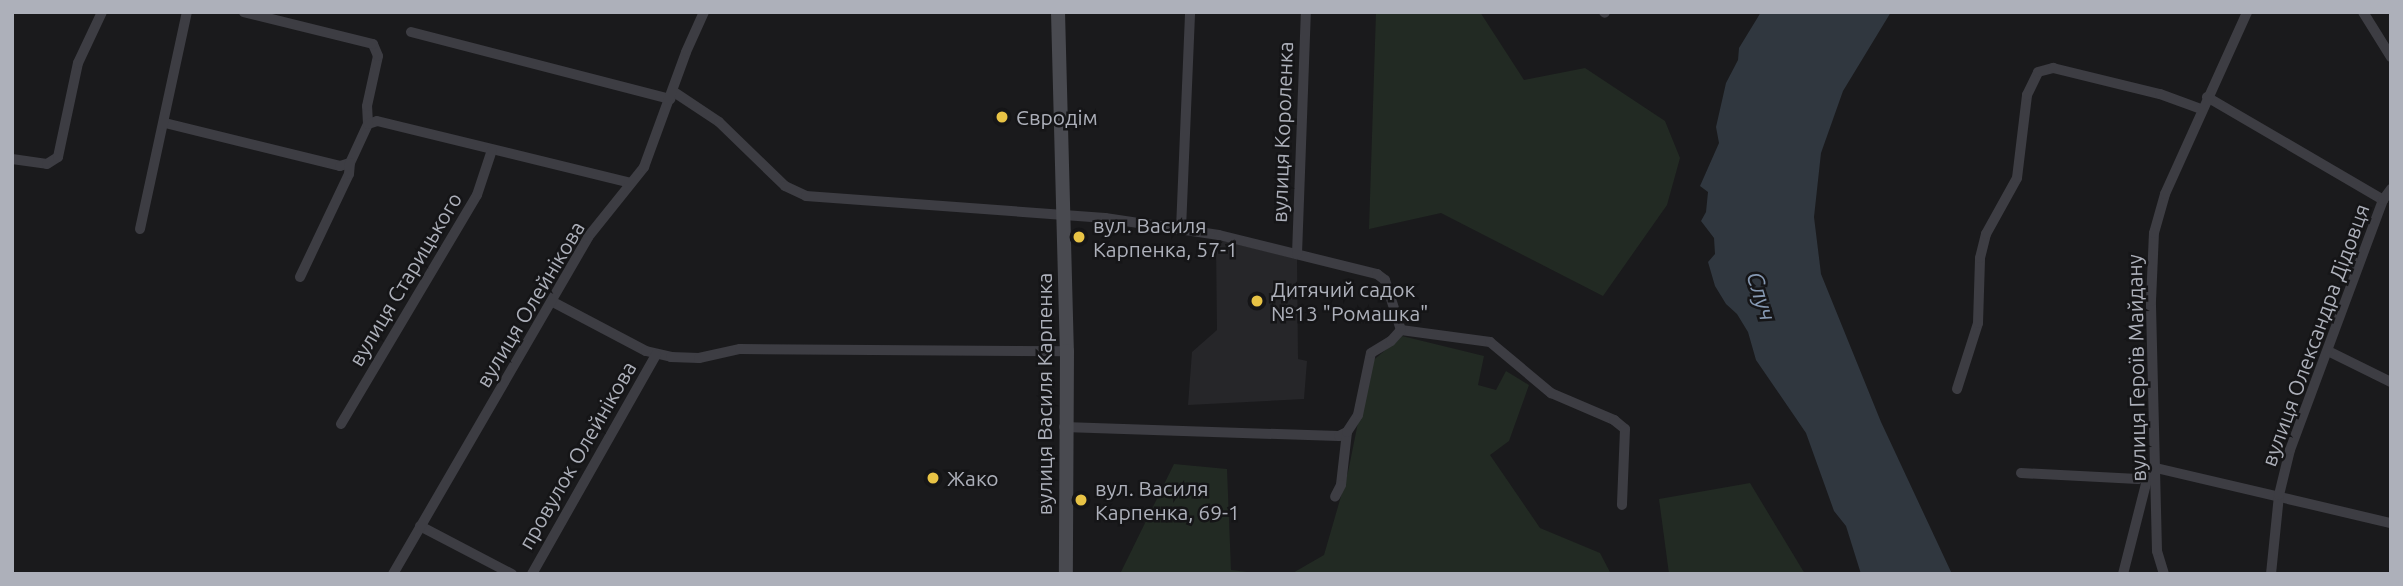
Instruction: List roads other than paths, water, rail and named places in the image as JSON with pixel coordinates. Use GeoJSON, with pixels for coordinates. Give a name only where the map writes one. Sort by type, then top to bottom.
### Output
{"type":"FeatureCollection","features":[{"type":"Feature","properties":{"kind":"street"},"geometry":{"type":"LineString","coordinates":[[12,159],[47,164],[58,157],[78,63],[102,12]]}},
{"type":"Feature","properties":{"kind":"street"},"geometry":{"type":"LineString","coordinates":[[140,229],[187,12]]}},
{"type":"Feature","properties":{"kind":"street"},"geometry":{"type":"LineString","coordinates":[[244,12],[373,44],[378,56],[367,106],[368,124],[350,163],[349,174],[300,277]]}},
{"type":"Feature","properties":{"kind":"street","name":"вулиця Олейнікова"},"geometry":{"type":"LineString","coordinates":[[393,574],[553,302],[588,237],[644,167],[672,95],[685,52],[704,12]]}},
{"type":"Feature","properties":{"kind":"street","name":"вулиця Василя Карпенка"},"geometry":{"type":"LineString","coordinates":[[1058,12],[1067,351],[1064,427],[1066,574]]}},
{"type":"Feature","properties":{"kind":"street"},"geometry":{"type":"LineString","coordinates":[[1181,229],[1191,12]]}},
{"type":"Feature","properties":{"kind":"street","name":"вулиця Короленка"},"geometry":{"type":"LineString","coordinates":[[1297,254],[1306,12]]}},
{"type":"Feature","properties":{"kind":"street","name":"вулиця Героїв Майдану"},"geometry":{"type":"LineString","coordinates":[[2164,574],[2157,551],[2151,301],[2154,233],[2165,194],[2247,12]]}},
{"type":"Feature","properties":{"kind":"street"},"geometry":{"type":"LineString","coordinates":[[2363,12],[2391,57]]}},
{"type":"Feature","properties":{"kind":"street"},"geometry":{"type":"LineString","coordinates":[[411,32],[672,95],[719,122],[785,187],[806,195],[1062,214],[1181,229],[1377,274],[1385,280],[1401,330]]}},
{"type":"Feature","properties":{"kind":"street"},"geometry":{"type":"LineString","coordinates":[[1957,389],[1978,323],[1980,258],[1986,234],[2017,178],[2026,95],[2038,72],[2053,68],[2160,94],[2202,109]]}},
{"type":"Feature","properties":{"kind":"street"},"geometry":{"type":"LineString","coordinates":[[2207,97],[2383,200]]}},
{"type":"Feature","properties":{"kind":"street"},"geometry":{"type":"LineString","coordinates":[[368,124],[377,121],[631,183]]}},
{"type":"Feature","properties":{"kind":"street"},"geometry":{"type":"LineString","coordinates":[[165,123],[340,166],[350,163]]}},
{"type":"Feature","properties":{"kind":"street","name":"вулиця Старицького"},"geometry":{"type":"LineString","coordinates":[[341,424],[477,195],[492,150]]}},
{"type":"Feature","properties":{"kind":"street","name":"вулиця Олександра Дідовця"},"geometry":{"type":"LineString","coordinates":[[2272,574],[2280,495],[2290,450],[2383,200],[2391,190]]}},
{"type":"Feature","properties":{"kind":"street"},"geometry":{"type":"LineString","coordinates":[[553,302],[656,355],[699,358],[740,349],[1067,351]]}},
{"type":"Feature","properties":{"kind":"street"},"geometry":{"type":"LineString","coordinates":[[1335,497],[1341,485],[1347,432],[1357,415],[1371,353],[1391,341],[1401,330]]}},
{"type":"Feature","properties":{"kind":"street"},"geometry":{"type":"LineString","coordinates":[[1401,330],[1490,342],[1551,393],[1614,419],[1625,429],[1622,505]]}},
{"type":"Feature","properties":{"kind":"street"},"geometry":{"type":"LineString","coordinates":[[2328,351],[2391,382]]}},
{"type":"Feature","properties":{"kind":"street","name":"провулок Олейнікова"},"geometry":{"type":"LineString","coordinates":[[532,574],[656,355]]}},
{"type":"Feature","properties":{"kind":"street"},"geometry":{"type":"LineString","coordinates":[[1064,427],[1339,436],[1347,432]]}},
{"type":"Feature","properties":{"kind":"street"},"geometry":{"type":"LineString","coordinates":[[2021,473],[2138,479],[2148,476],[2156,468],[2391,523]]}},
{"type":"Feature","properties":{"kind":"street"},"geometry":{"type":"LineString","coordinates":[[2123,574],[2148,476]]}},
{"type":"Feature","properties":{"kind":"street","name":"провулок Олейнікова"},"geometry":{"type":"LineString","coordinates":[[420,526],[512,574]]}},
{"type":"Feature","properties":{"kind":"water","name":"Случ"},"geometry":{"type":"Polygon","coordinates":[[[1761,12],[1891,12],[1843,91],[1821,153],[1814,217],[1821,274],[1881,422],[1952,574],[1861,574],[1846,526],[1834,511],[1806,433],[1756,360],[1748,332],[1715,286],[1708,262],[1715,254],[1714,238],[1701,221],[1706,212],[1708,192],[1700,186],[1719,143],[1716,127],[1726,83],[1738,60],[1739,48],[1761,12]]]}},
{"type":"Feature","properties":{"kind":"place","name":"Євродім"},"geometry":{"type":"Point","coordinates":[1002,117]}},
{"type":"Feature","properties":{"kind":"place","name":"вул. Василя Карпенка, 57-1"},"geometry":{"type":"Point","coordinates":[1079,237]}},
{"type":"Feature","properties":{"kind":"place","name":"Дитячий садок №13 \"Ромашка\""},"geometry":{"type":"Point","coordinates":[1257,301]}},
{"type":"Feature","properties":{"kind":"place","name":"Жако"},"geometry":{"type":"Point","coordinates":[933,478]}},
{"type":"Feature","properties":{"kind":"place","name":"вул. Василя Карпенка, 69-1"},"geometry":{"type":"Point","coordinates":[1081,500]}}]}
